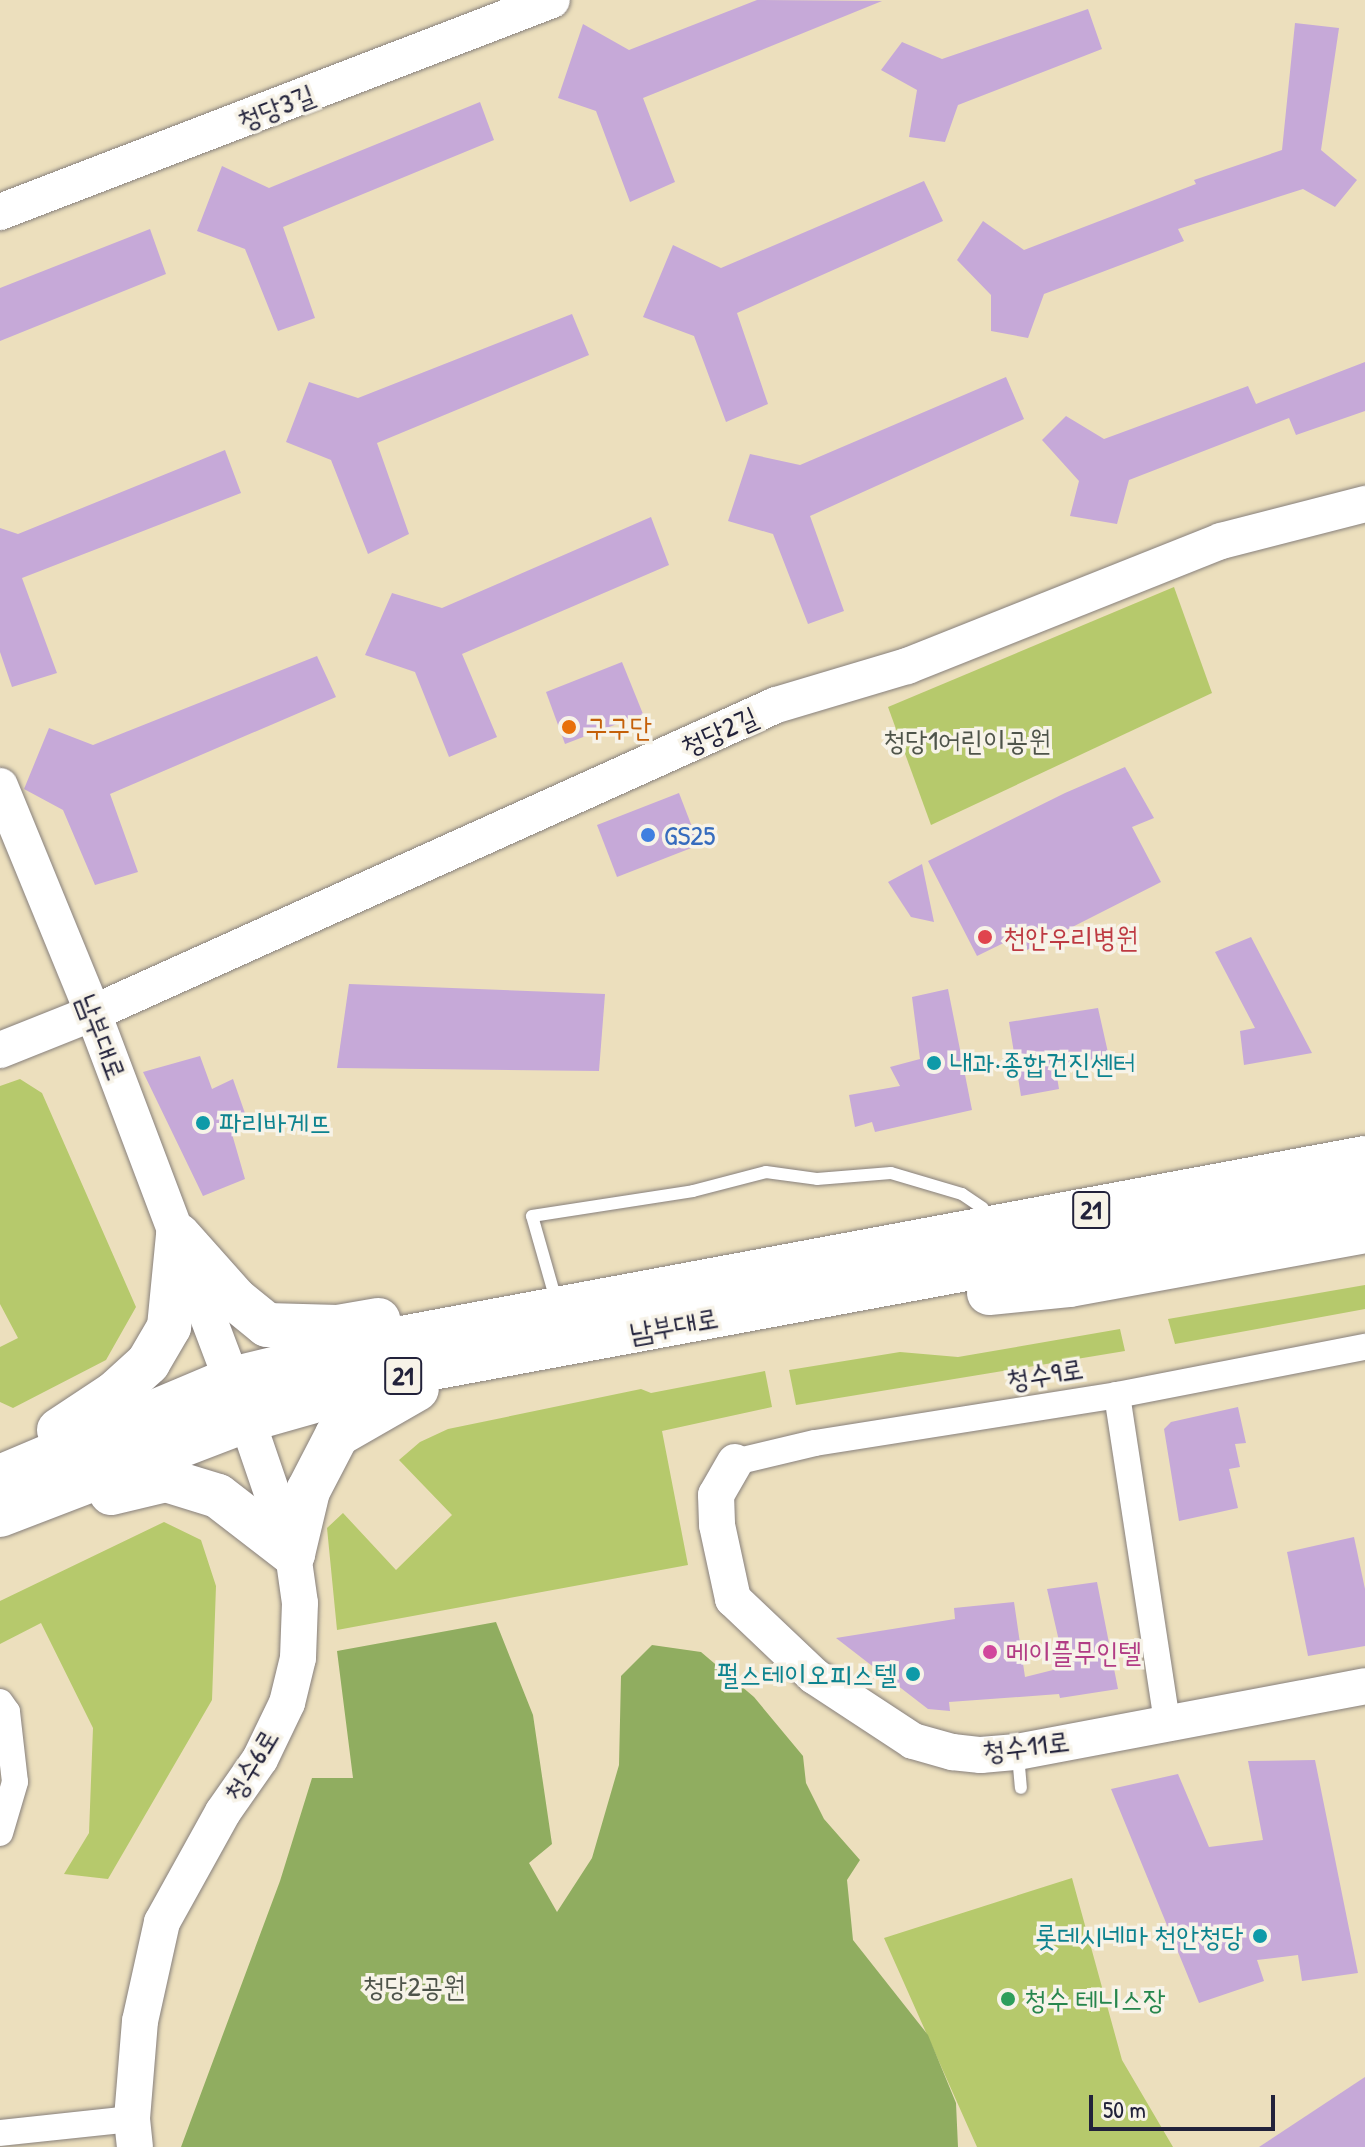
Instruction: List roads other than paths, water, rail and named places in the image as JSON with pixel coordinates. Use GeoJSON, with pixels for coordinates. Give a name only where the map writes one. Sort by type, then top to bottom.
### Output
{"type":"FeatureCollection","features":[{"type":"Feature","properties":{"kind":"highway"},"geometry":{"type":"LineString","coordinates":[[820,1279],[935,1220],[1056,1191],[1365,1134]]}},
{"type":"Feature","properties":{"kind":"highway","name":"남부대로"},"geometry":{"type":"LineString","coordinates":[[0,1517],[247,1420],[427,1369],[514,1334],[558,1307],[820,1279],[1365,1158]]}},
{"type":"Feature","properties":{"kind":"highway","name":"남부대로"},"geometry":{"type":"LineString","coordinates":[[0,1477],[232,1379],[514,1334],[820,1279],[1365,1195]]}},
{"type":"Feature","properties":{"kind":"highway"},"geometry":{"type":"LineString","coordinates":[[820,1279],[950,1297],[1069,1285],[1365,1231]]}},
{"type":"Feature","properties":{"kind":"highway"},"geometry":{"type":"LineString","coordinates":[[178,1235],[235,1299],[267,1325],[338,1327],[418,1314],[514,1334]]}},
{"type":"Feature","properties":{"kind":"highway"},"geometry":{"type":"LineString","coordinates":[[0,1469],[115,1393],[148,1363],[169,1327],[178,1235]]}},
{"type":"Feature","properties":{"kind":"highway"},"geometry":{"type":"LineString","coordinates":[[0,1517],[166,1480],[218,1496],[293,1554],[308,1491],[337,1435],[514,1334]]}},
{"type":"Feature","properties":{"kind":"street","name":"청당3길"},"geometry":{"type":"LineString","coordinates":[[0,212],[552,0]]}},
{"type":"Feature","properties":{"kind":"street","name":"청당2길"},"geometry":{"type":"LineString","coordinates":[[0,1050],[93,1013],[776,705],[907,666],[1221,541],[1365,504]]}},
{"type":"Feature","properties":{"kind":"street","name":"남부대로"},"geometry":{"type":"LineString","coordinates":[[0,786],[93,1013],[232,1379]]}},
{"type":"Feature","properties":{"kind":"street","name":"청수9로"},"geometry":{"type":"LineString","coordinates":[[735,1462],[815,1443],[1117,1395],[1365,1347]]}},
{"type":"Feature","properties":{"kind":"street","name":"청수6로"},"geometry":{"type":"LineString","coordinates":[[134,2133],[140,2021],[162,1922],[223,1812],[260,1759],[287,1703],[298,1658],[300,1616],[293,1554],[232,1379]]}},
{"type":"Feature","properties":{"kind":"street"},"geometry":{"type":"LineString","coordinates":[[1117,1395],[1167,1722]]}},
{"type":"Feature","properties":{"kind":"street","name":"청수11로"},"geometry":{"type":"LineString","coordinates":[[735,1462],[716,1495],[717,1525],[733,1599],[814,1676],[913,1741],[981,1755],[1017,1752],[1365,1686]]}},
{"type":"Feature","properties":{"kind":"street"},"geometry":{"type":"LineString","coordinates":[[0,1702],[7,1712],[15,1782],[0,1833]]}},
{"type":"Feature","properties":{"kind":"street"},"geometry":{"type":"LineString","coordinates":[[0,2133],[134,2133]]}},
{"type":"Feature","properties":{"kind":"lane"},"geometry":{"type":"LineString","coordinates":[[558,1307],[532,1216],[693,1191],[766,1172],[817,1179],[891,1173],[962,1194],[983,1208]]}},
{"type":"Feature","properties":{"kind":"lane"},"geometry":{"type":"LineString","coordinates":[[1017,1752],[1021,1788]]}},
{"type":"Feature","properties":{"kind":"place","name":"구구단"},"geometry":{"type":"Point","coordinates":[569,727]}},
{"type":"Feature","properties":{"kind":"place","name":"GS25"},"geometry":{"type":"Point","coordinates":[648,835]}},
{"type":"Feature","properties":{"kind":"place","name":"천안우리병원"},"geometry":{"type":"Point","coordinates":[985,937]}},
{"type":"Feature","properties":{"kind":"place","name":"내과·종합건진센터"},"geometry":{"type":"Point","coordinates":[934,1063]}},
{"type":"Feature","properties":{"kind":"place","name":"파리바게뜨"},"geometry":{"type":"Point","coordinates":[203,1123]}},
{"type":"Feature","properties":{"kind":"place","name":"메이플무인텔"},"geometry":{"type":"Point","coordinates":[990,1652]}},
{"type":"Feature","properties":{"kind":"place","name":"펄스테이오피스텔"},"geometry":{"type":"Point","coordinates":[913,1674]}},
{"type":"Feature","properties":{"kind":"place","name":"롯데시네마 천안청당"},"geometry":{"type":"Point","coordinates":[1260,1936]}},
{"type":"Feature","properties":{"kind":"place","name":"청수 테니스장"},"geometry":{"type":"Point","coordinates":[1008,1999]}},
{"type":"Feature","properties":{"kind":"park label","name":"청당1어린이공원"},"geometry":{"type":"Point","coordinates":[967,740]}},
{"type":"Feature","properties":{"kind":"park label","name":"청당2공원"},"geometry":{"type":"Point","coordinates":[414,1986]}}]}
